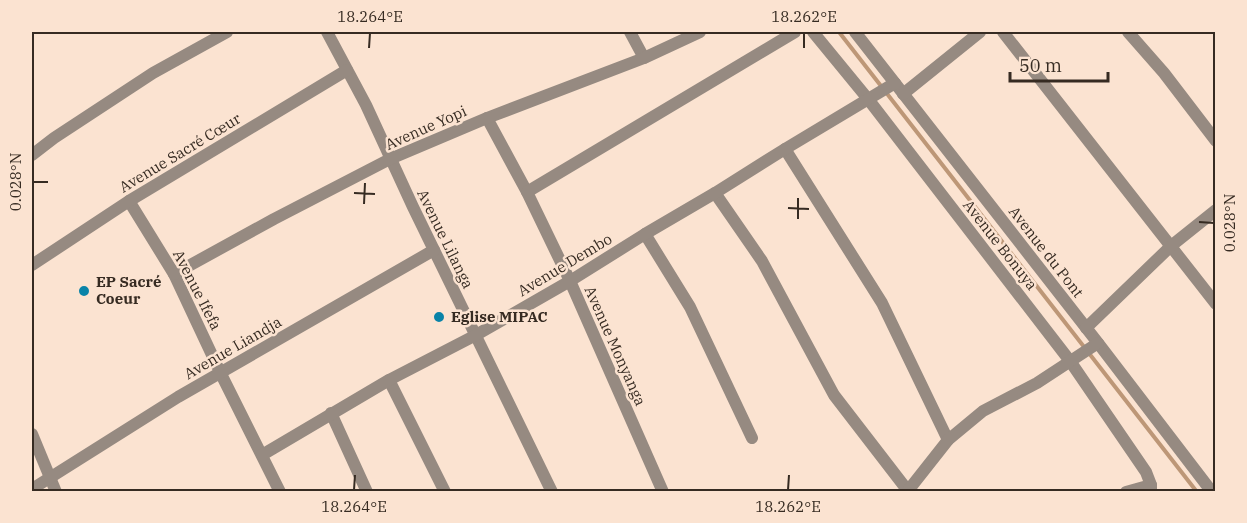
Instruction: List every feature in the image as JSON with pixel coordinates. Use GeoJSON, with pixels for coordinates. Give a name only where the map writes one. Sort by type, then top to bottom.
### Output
{"type":"FeatureCollection","features":[{"type":"Feature","properties":{"kind":"street"},"geometry":{"type":"LineString","coordinates":[[32,155],[153,73],[227,32]]}},
{"type":"Feature","properties":{"kind":"street","name":"Avenue Lilanga"},"geometry":{"type":"LineString","coordinates":[[327,32],[366,105],[552,492]]}},
{"type":"Feature","properties":{"kind":"street"},"geometry":{"type":"LineString","coordinates":[[630,32],[644,58]]}},
{"type":"Feature","properties":{"kind":"street","name":"Avenue Yopi"},"geometry":{"type":"LineString","coordinates":[[174,274],[390,159],[487,117],[644,58],[699,32]]}},
{"type":"Feature","properties":{"kind":"street"},"geometry":{"type":"LineString","coordinates":[[527,192],[795,32]]}},
{"type":"Feature","properties":{"kind":"street","name":"Avenue Bonuya"},"geometry":{"type":"LineString","coordinates":[[813,32],[883,90],[1146,472],[1151,488]]}},
{"type":"Feature","properties":{"kind":"street","name":"Avenue du Pont"},"geometry":{"type":"LineString","coordinates":[[855,32],[883,90],[903,94],[1086,328],[1091,348],[1212,492]]}},
{"type":"Feature","properties":{"kind":"street"},"geometry":{"type":"LineString","coordinates":[[903,94],[980,32]]}},
{"type":"Feature","properties":{"kind":"street"},"geometry":{"type":"LineString","coordinates":[[1003,32],[1215,304]]}},
{"type":"Feature","properties":{"kind":"street"},"geometry":{"type":"LineString","coordinates":[[1128,32],[1164,73],[1215,141]]}},
{"type":"Feature","properties":{"kind":"street","name":"Avenue Sacré Cœur"},"geometry":{"type":"LineString","coordinates":[[32,264],[129,201],[346,70]]}},
{"type":"Feature","properties":{"kind":"street","name":"Avenue Dembo"},"geometry":{"type":"LineString","coordinates":[[262,455],[389,380],[476,335],[570,281],[883,90]]}},
{"type":"Feature","properties":{"kind":"street","name":"Avenue Monyanga"},"geometry":{"type":"LineString","coordinates":[[487,117],[527,192],[570,281],[663,492]]}},
{"type":"Feature","properties":{"kind":"street"},"geometry":{"type":"LineString","coordinates":[[785,149],[882,303],[948,440]]}},
{"type":"Feature","properties":{"kind":"street"},"geometry":{"type":"LineString","coordinates":[[716,193],[762,261],[834,395],[908,491],[948,440],[983,411],[1037,383],[1091,348]]}},
{"type":"Feature","properties":{"kind":"street","name":"Avenue Ifefa"},"geometry":{"type":"LineString","coordinates":[[129,201],[174,274],[280,492]]}},
{"type":"Feature","properties":{"kind":"street"},"geometry":{"type":"LineString","coordinates":[[1086,328],[1171,246],[1215,210]]}},
{"type":"Feature","properties":{"kind":"street"},"geometry":{"type":"LineString","coordinates":[[645,234],[690,307],[752,438]]}},
{"type":"Feature","properties":{"kind":"street","name":"Avenue Liandja"},"geometry":{"type":"LineString","coordinates":[[32,489],[220,372],[434,250]]}},
{"type":"Feature","properties":{"kind":"street"},"geometry":{"type":"LineString","coordinates":[[389,380],[444,492]]}},
{"type":"Feature","properties":{"kind":"street"},"geometry":{"type":"LineString","coordinates":[[331,413],[367,492]]}},
{"type":"Feature","properties":{"kind":"street"},"geometry":{"type":"LineString","coordinates":[[32,434],[56,492]]}},
{"type":"Feature","properties":{"kind":"street"},"geometry":{"type":"LineString","coordinates":[[1126,492],[1151,488]]}},
{"type":"Feature","properties":{"kind":"waterway"},"geometry":{"type":"LineString","coordinates":[[839,32],[1197,492]]}},
{"type":"Feature","properties":{"kind":"place","name":"EP Sacré Coeur"},"geometry":{"type":"Point","coordinates":[84,291]}},
{"type":"Feature","properties":{"kind":"place","name":"Eglise MIPAC"},"geometry":{"type":"Point","coordinates":[439,317]}}]}
